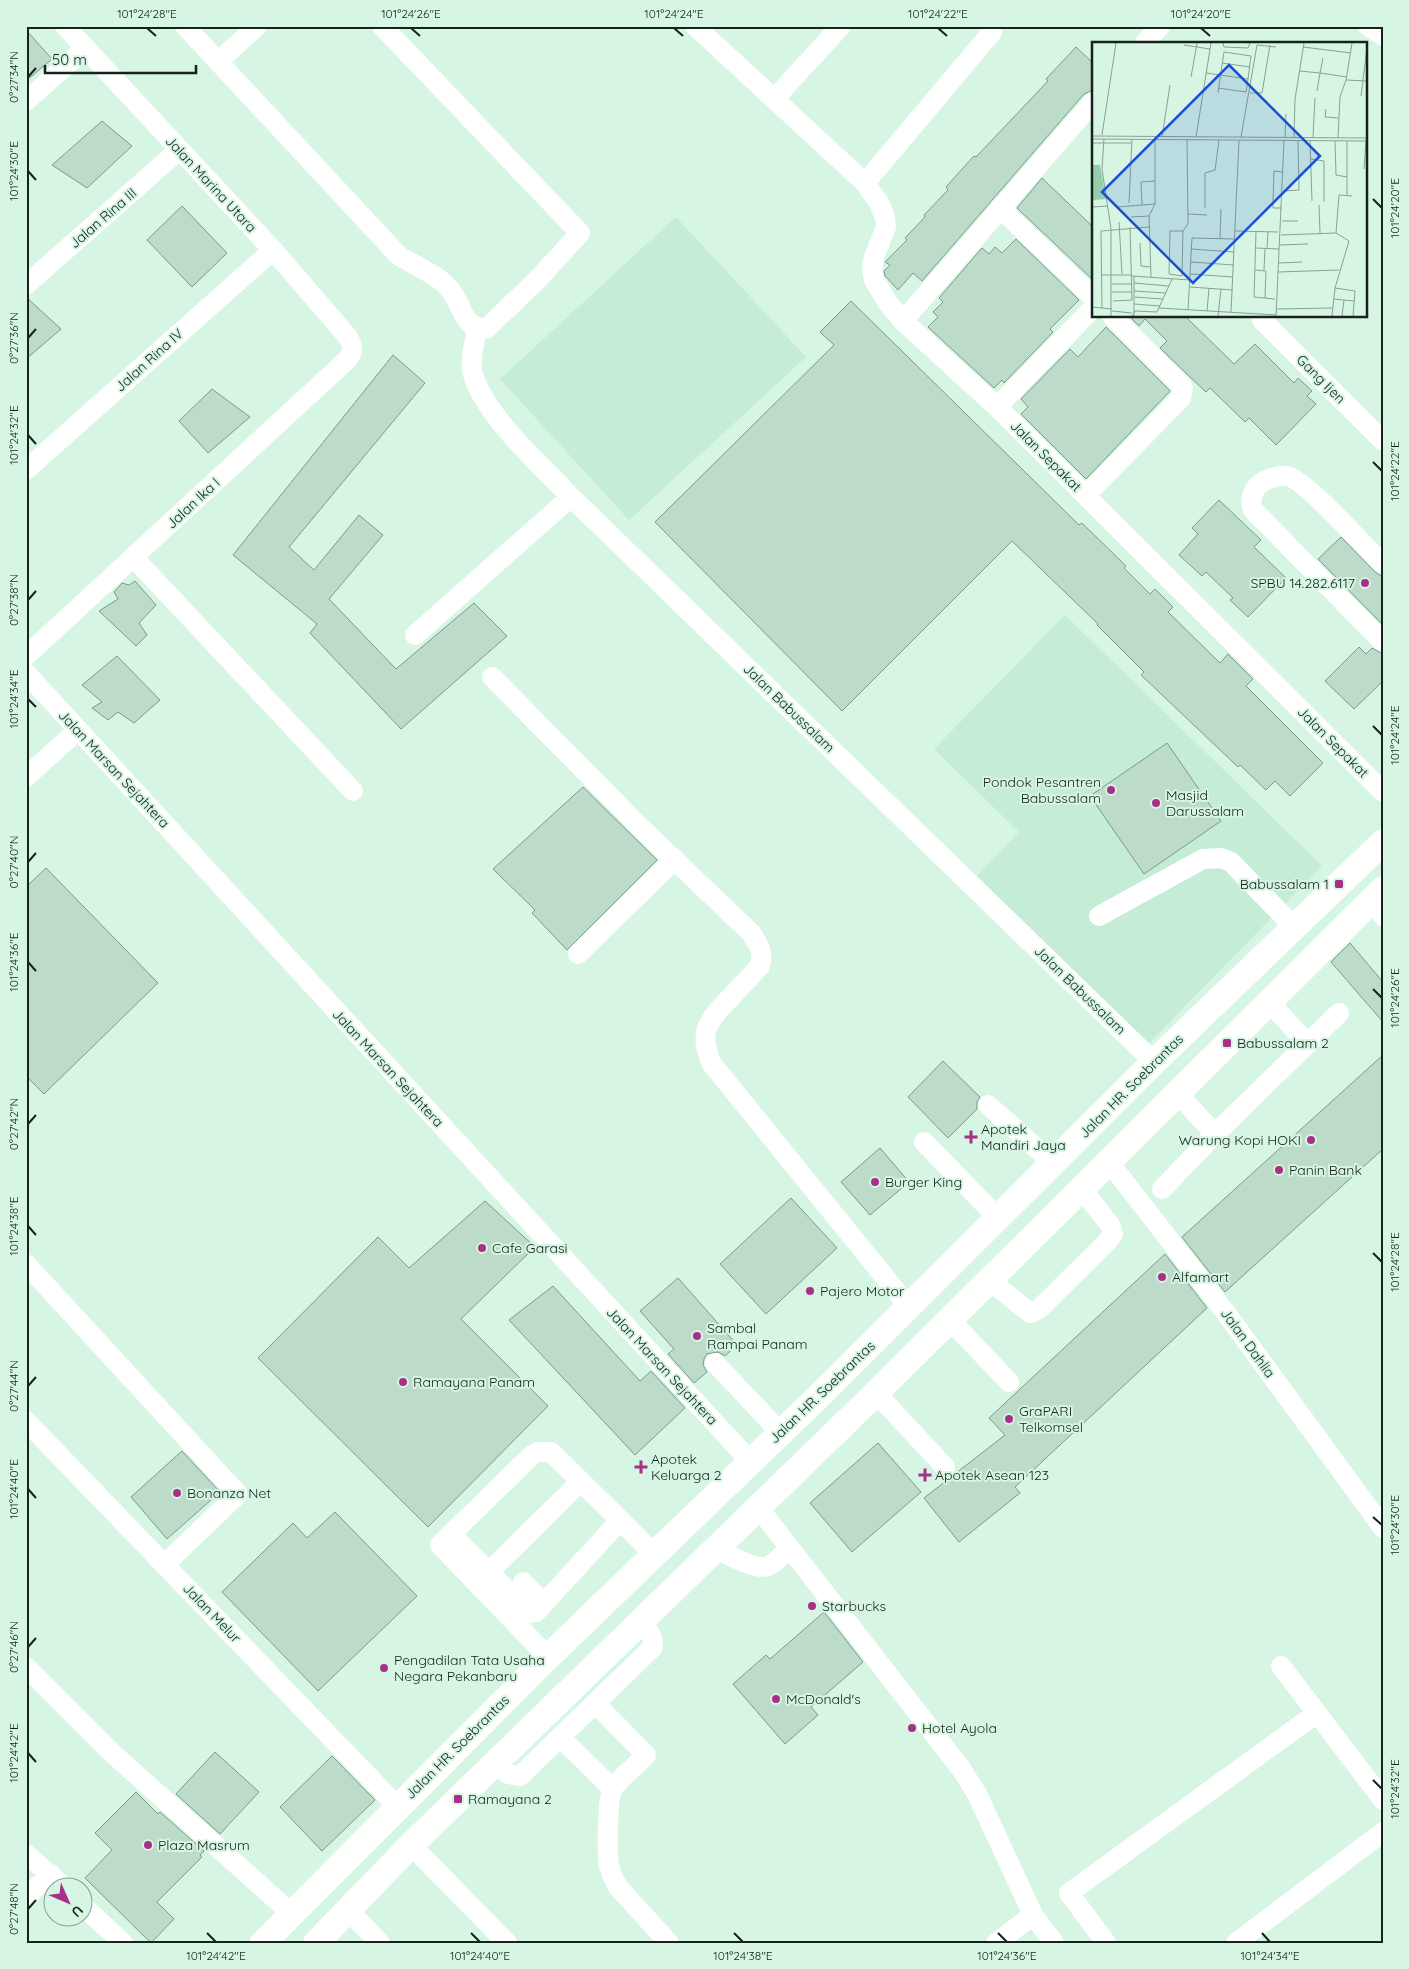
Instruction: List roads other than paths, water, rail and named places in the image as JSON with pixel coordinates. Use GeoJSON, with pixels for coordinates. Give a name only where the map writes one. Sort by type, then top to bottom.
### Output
{"type":"FeatureCollection","features":[{"type":"Feature","properties":{"kind":"main road","name":"Jalan HR. Soebrantas"},"geometry":{"type":"LineString","coordinates":[[262,1943],[548,1657],[820,1395],[1154,1062],[1383,842]]}},
{"type":"Feature","properties":{"kind":"main road"},"geometry":{"type":"LineString","coordinates":[[316,1943],[495,1762],[876,1393],[1269,1002],[1379,902]]}},
{"type":"Feature","properties":{"kind":"main road"},"geometry":{"type":"LineString","coordinates":[[1081,1136],[1109,1162]]}},
{"type":"Feature","properties":{"kind":"main road"},"geometry":{"type":"LineString","coordinates":[[1007,1209],[1041,1227]]}},
{"type":"Feature","properties":{"kind":"street","name":"Jalan Marina Utara"},"geometry":{"type":"LineString","coordinates":[[65,26],[272,250],[348,336],[353,346]]}},
{"type":"Feature","properties":{"kind":"street"},"geometry":{"type":"LineString","coordinates":[[185,26],[399,256],[444,283],[453,292],[467,321],[476,328],[486,329],[494,323],[580,233],[382,26]]}},
{"type":"Feature","properties":{"kind":"street"},"geometry":{"type":"LineString","coordinates":[[218,61],[257,26]]}},
{"type":"Feature","properties":{"kind":"street","name":"Jalan Sepakat"},"geometry":{"type":"LineString","coordinates":[[695,26],[865,182],[879,203],[885,218],[886,227],[873,263],[874,280],[888,303],[903,321],[997,407],[1383,792]]}},
{"type":"Feature","properties":{"kind":"street"},"geometry":{"type":"LineString","coordinates":[[774,99],[841,26]]}},
{"type":"Feature","properties":{"kind":"street"},"geometry":{"type":"LineString","coordinates":[[1146,42],[1160,26]]}},
{"type":"Feature","properties":{"kind":"street"},"geometry":{"type":"LineString","coordinates":[[1368,26],[1383,36]]}},
{"type":"Feature","properties":{"kind":"street"},"geometry":{"type":"LineString","coordinates":[[865,182],[992,32]]}},
{"type":"Feature","properties":{"kind":"street"},"geometry":{"type":"LineString","coordinates":[[26,101],[86,48]]}},
{"type":"Feature","properties":{"kind":"street"},"geometry":{"type":"LineString","coordinates":[[903,321],[1092,103]]}},
{"type":"Feature","properties":{"kind":"street","name":"Jalan Rina III"},"geometry":{"type":"LineString","coordinates":[[26,285],[180,150]]}},
{"type":"Feature","properties":{"kind":"street"},"geometry":{"type":"LineString","coordinates":[[1000,208],[1092,296]]}},
{"type":"Feature","properties":{"kind":"street","name":"Jalan Rina IV"},"geometry":{"type":"LineString","coordinates":[[26,470],[272,250]]}},
{"type":"Feature","properties":{"kind":"street"},"geometry":{"type":"LineString","coordinates":[[997,407],[1092,309]]}},
{"type":"Feature","properties":{"kind":"street"},"geometry":{"type":"LineString","coordinates":[[1086,495],[1181,398],[1183,392],[1183,387],[1114,318]]}},
{"type":"Feature","properties":{"kind":"street","name":"Gang Ijen"},"geometry":{"type":"LineString","coordinates":[[1263,318],[1262,320],[1383,441]]}},
{"type":"Feature","properties":{"kind":"street","name":"Jalan Babussalam"},"geometry":{"type":"LineString","coordinates":[[476,328],[472,369],[484,398],[497,419],[572,498],[1154,1062]]}},
{"type":"Feature","properties":{"kind":"street","name":"Jalan Ika I"},"geometry":{"type":"LineString","coordinates":[[26,656],[348,360],[353,352],[353,346]]}},
{"type":"Feature","properties":{"kind":"street"},"geometry":{"type":"LineString","coordinates":[[1383,564],[1312,494],[1288,476],[1275,477],[1260,483],[1253,494],[1251,502],[1254,510],[1383,642]]}},
{"type":"Feature","properties":{"kind":"street"},"geometry":{"type":"LineString","coordinates":[[415,635],[572,498]]}},
{"type":"Feature","properties":{"kind":"street"},"geometry":{"type":"LineString","coordinates":[[134,558],[353,791]]}},
{"type":"Feature","properties":{"kind":"street","name":"Jalan Marsan Sejahtera"},"geometry":{"type":"LineString","coordinates":[[26,673],[750,1461]]}},
{"type":"Feature","properties":{"kind":"street"},"geometry":{"type":"LineString","coordinates":[[492,677],[638,824],[751,933],[763,955],[760,966],[711,1018],[706,1032],[706,1051],[712,1064],[909,1307]]}},
{"type":"Feature","properties":{"kind":"street"},"geometry":{"type":"LineString","coordinates":[[26,778],[78,730]]}},
{"type":"Feature","properties":{"kind":"street"},"geometry":{"type":"LineString","coordinates":[[1099,916],[1203,859],[1221,858],[1231,862],[1294,927]]}},
{"type":"Feature","properties":{"kind":"street"},"geometry":{"type":"LineString","coordinates":[[578,954],[676,859]]}},
{"type":"Feature","properties":{"kind":"street"},"geometry":{"type":"LineString","coordinates":[[1269,1002],[1308,1044]]}},
{"type":"Feature","properties":{"kind":"street"},"geometry":{"type":"LineString","coordinates":[[1162,1189],[1215,1134],[1340,1013]]}},
{"type":"Feature","properties":{"kind":"street"},"geometry":{"type":"LineString","coordinates":[[1177,1093],[1215,1134]]}},
{"type":"Feature","properties":{"kind":"street"},"geometry":{"type":"LineString","coordinates":[[988,1105],[1053,1163]]}},
{"type":"Feature","properties":{"kind":"street"},"geometry":{"type":"LineString","coordinates":[[924,1142],[1007,1209]]}},
{"type":"Feature","properties":{"kind":"street","name":"Jalan Dahlia"},"geometry":{"type":"LineString","coordinates":[[1109,1162],[1226,1312],[1383,1528]]}},
{"type":"Feature","properties":{"kind":"street"},"geometry":{"type":"LineString","coordinates":[[989,1280],[1030,1313],[1039,1309],[1106,1244],[1113,1234],[1110,1225],[1081,1188]]}},
{"type":"Feature","properties":{"kind":"street"},"geometry":{"type":"LineString","coordinates":[[26,1264],[237,1493],[165,1564]]}},
{"type":"Feature","properties":{"kind":"street"},"geometry":{"type":"LineString","coordinates":[[949,1319],[1009,1382]]}},
{"type":"Feature","properties":{"kind":"street"},"geometry":{"type":"LineString","coordinates":[[715,1363],[780,1432]]}},
{"type":"Feature","properties":{"kind":"street"},"geometry":{"type":"LineString","coordinates":[[876,1393],[945,1467]]}},
{"type":"Feature","properties":{"kind":"street","name":"Jalan Melur"},"geometry":{"type":"LineString","coordinates":[[26,1421],[397,1806]]}},
{"type":"Feature","properties":{"kind":"street"},"geometry":{"type":"LineString","coordinates":[[548,1657],[441,1548],[440,1545],[451,1534],[537,1452],[551,1452],[654,1554]]}},
{"type":"Feature","properties":{"kind":"street"},"geometry":{"type":"LineString","coordinates":[[489,1572],[581,1481]]}},
{"type":"Feature","properties":{"kind":"street"},"geometry":{"type":"LineString","coordinates":[[758,1507],[962,1770],[977,1794],[1033,1915],[1054,1943]]}},
{"type":"Feature","properties":{"kind":"street"},"geometry":{"type":"LineString","coordinates":[[451,1534],[530,1613],[536,1612],[615,1526],[617,1522],[616,1516]]}},
{"type":"Feature","properties":{"kind":"street"},"geometry":{"type":"LineString","coordinates":[[716,1548],[732,1557],[760,1568],[769,1566],[790,1548]]}},
{"type":"Feature","properties":{"kind":"street"},"geometry":{"type":"LineString","coordinates":[[523,1582],[544,1603]]}},
{"type":"Feature","properties":{"kind":"street"},"geometry":{"type":"LineString","coordinates":[[495,1762],[508,1774],[520,1776],[652,1648],[653,1638],[640,1622]]}},
{"type":"Feature","properties":{"kind":"street"},"geometry":{"type":"LineString","coordinates":[[1281,1666],[1383,1800]]}},
{"type":"Feature","properties":{"kind":"street"},"geometry":{"type":"LineString","coordinates":[[26,1667],[110,1752],[292,1914]]}},
{"type":"Feature","properties":{"kind":"street"},"geometry":{"type":"LineString","coordinates":[[595,1703],[646,1755],[612,1789],[609,1814],[609,1866],[618,1887],[669,1943]]}},
{"type":"Feature","properties":{"kind":"street"},"geometry":{"type":"LineString","coordinates":[[1106,1943],[1069,1893],[1317,1713]]}},
{"type":"Feature","properties":{"kind":"street"},"geometry":{"type":"LineString","coordinates":[[560,1737],[612,1789]]}},
{"type":"Feature","properties":{"kind":"street"},"geometry":{"type":"LineString","coordinates":[[1236,1943],[1383,1832]]}},
{"type":"Feature","properties":{"kind":"street"},"geometry":{"type":"LineString","coordinates":[[411,1845],[507,1943]]}},
{"type":"Feature","properties":{"kind":"street"},"geometry":{"type":"LineString","coordinates":[[26,1854],[52,1876]]}},
{"type":"Feature","properties":{"kind":"street"},"geometry":{"type":"LineString","coordinates":[[26,1897],[42,1888]]}},
{"type":"Feature","properties":{"kind":"street"},"geometry":{"type":"LineString","coordinates":[[348,1910],[380,1943]]}},
{"type":"Feature","properties":{"kind":"street"},"geometry":{"type":"LineString","coordinates":[[92,1914],[122,1943]]}},
{"type":"Feature","properties":{"kind":"street"},"geometry":{"type":"LineString","coordinates":[[996,1943],[1033,1915]]}},
{"type":"Feature","properties":{"kind":"place","name":"SPBU 14.282.6117"},"geometry":{"type":"Point","coordinates":[1365,583]}},
{"type":"Feature","properties":{"kind":"place","name":"Pondok Pesantren Babussalam"},"geometry":{"type":"Point","coordinates":[1111,790]}},
{"type":"Feature","properties":{"kind":"place","name":"Masjid Darussalam"},"geometry":{"type":"Point","coordinates":[1156,803]}},
{"type":"Feature","properties":{"kind":"place","name":"Babussalam 1"},"geometry":{"type":"Point","coordinates":[1339,884]}},
{"type":"Feature","properties":{"kind":"place","name":"Babussalam 2"},"geometry":{"type":"Point","coordinates":[1227,1043]}},
{"type":"Feature","properties":{"kind":"place","name":"Apotek Mandiri Jaya"},"geometry":{"type":"Point","coordinates":[971,1137]}},
{"type":"Feature","properties":{"kind":"place","name":"Warung Kopi HOKI"},"geometry":{"type":"Point","coordinates":[1311,1140]}},
{"type":"Feature","properties":{"kind":"place","name":"Panin Bank"},"geometry":{"type":"Point","coordinates":[1279,1170]}},
{"type":"Feature","properties":{"kind":"place","name":"Burger King"},"geometry":{"type":"Point","coordinates":[875,1182]}},
{"type":"Feature","properties":{"kind":"place","name":"Cafe Garasi"},"geometry":{"type":"Point","coordinates":[482,1248]}},
{"type":"Feature","properties":{"kind":"place","name":"Alfamart"},"geometry":{"type":"Point","coordinates":[1162,1277]}},
{"type":"Feature","properties":{"kind":"place","name":"Pajero Motor"},"geometry":{"type":"Point","coordinates":[810,1291]}},
{"type":"Feature","properties":{"kind":"place","name":"Sambal Rampai Panam"},"geometry":{"type":"Point","coordinates":[697,1336]}},
{"type":"Feature","properties":{"kind":"place","name":"Ramayana Panam"},"geometry":{"type":"Point","coordinates":[403,1382]}},
{"type":"Feature","properties":{"kind":"place","name":"GraPARI Telkomsel"},"geometry":{"type":"Point","coordinates":[1009,1419]}},
{"type":"Feature","properties":{"kind":"place","name":"Apotek Keluarga 2"},"geometry":{"type":"Point","coordinates":[641,1467]}},
{"type":"Feature","properties":{"kind":"place","name":"Apotek Asean 123"},"geometry":{"type":"Point","coordinates":[925,1475]}},
{"type":"Feature","properties":{"kind":"place","name":"Bonanza Net"},"geometry":{"type":"Point","coordinates":[177,1493]}},
{"type":"Feature","properties":{"kind":"place","name":"Starbucks"},"geometry":{"type":"Point","coordinates":[812,1606]}},
{"type":"Feature","properties":{"kind":"place","name":"Pengadilan Tata Usaha Negara Pekanbaru"},"geometry":{"type":"Point","coordinates":[384,1668]}},
{"type":"Feature","properties":{"kind":"place","name":"McDonald's"},"geometry":{"type":"Point","coordinates":[776,1699]}},
{"type":"Feature","properties":{"kind":"place","name":"Hotel Ayola"},"geometry":{"type":"Point","coordinates":[912,1728]}},
{"type":"Feature","properties":{"kind":"place","name":"Ramayana 2"},"geometry":{"type":"Point","coordinates":[458,1799]}},
{"type":"Feature","properties":{"kind":"place","name":"Plaza Masrum"},"geometry":{"type":"Point","coordinates":[148,1845]}}]}
